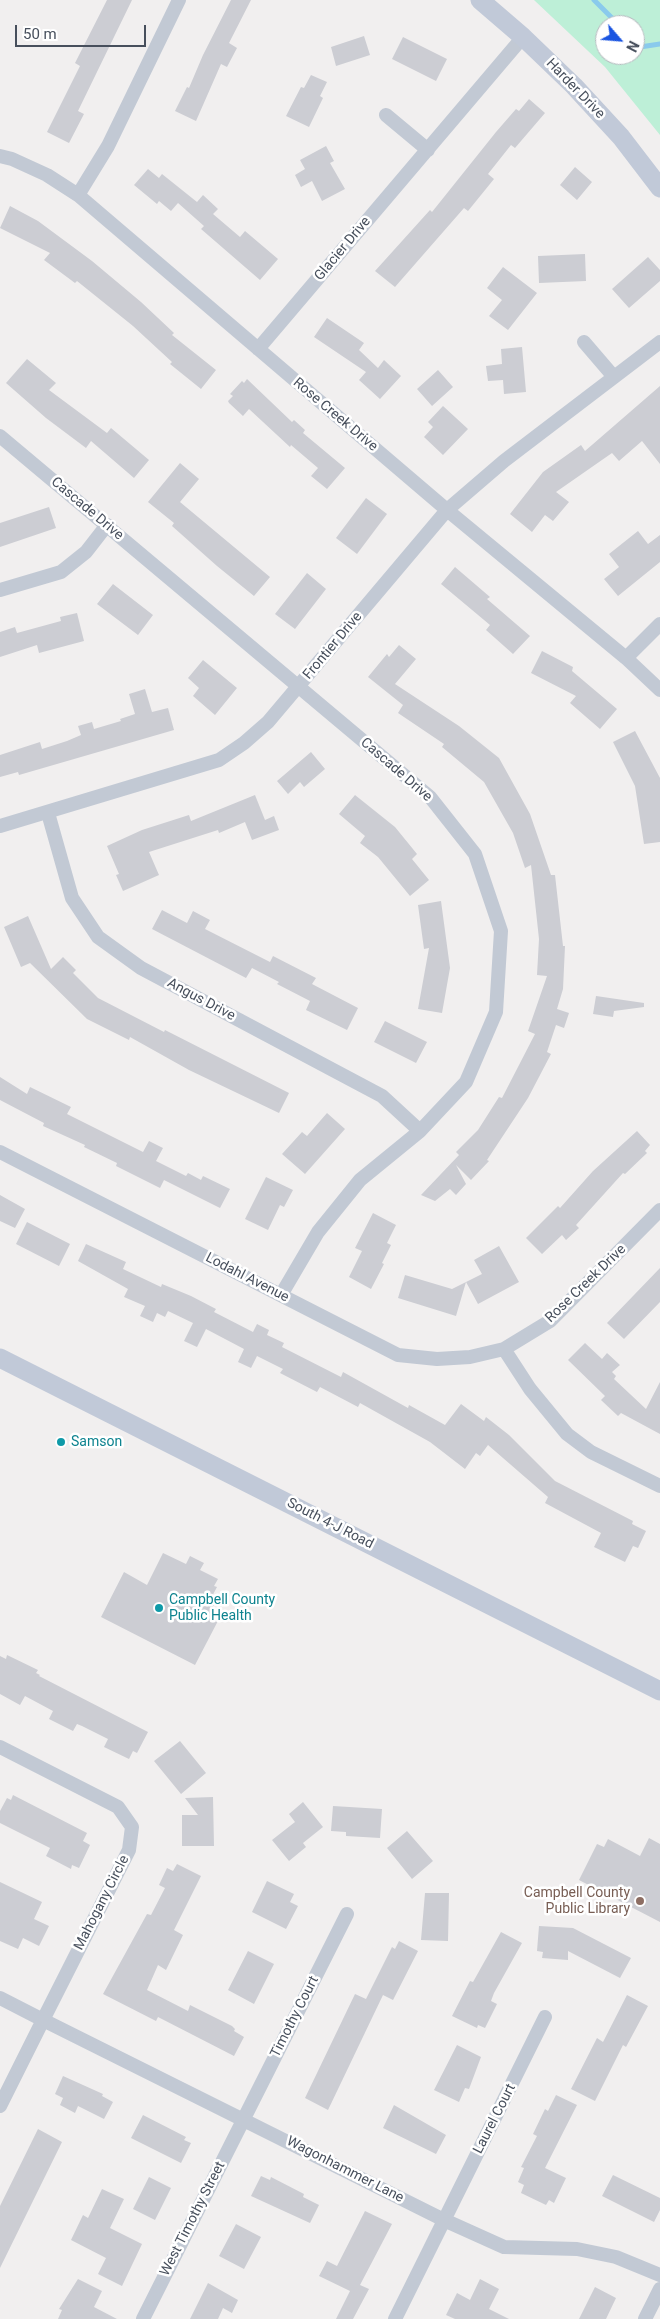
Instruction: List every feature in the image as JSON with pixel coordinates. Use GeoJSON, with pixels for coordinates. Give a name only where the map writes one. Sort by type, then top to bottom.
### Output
{"type":"FeatureCollection","features":[{"type":"Feature","properties":{"kind":"main road","name":"Harder Drive"},"geometry":{"type":"LineString","coordinates":[[480,0],[524,37],[574,86],[621,136],[660,188]]}},
{"type":"Feature","properties":{"kind":"main road","name":"South 4-J Road"},"geometry":{"type":"LineString","coordinates":[[0,1358],[660,1691]]}},
{"type":"Feature","properties":{"kind":"street"},"geometry":{"type":"LineString","coordinates":[[78,195],[108,146],[179,0]]}},
{"type":"Feature","properties":{"kind":"street","name":"Glacier Drive"},"geometry":{"type":"LineString","coordinates":[[258,349],[524,37]]}},
{"type":"Feature","properties":{"kind":"street"},"geometry":{"type":"LineString","coordinates":[[386,116],[428,150]]}},
{"type":"Feature","properties":{"kind":"street","name":"Rose Creek Drive"},"geometry":{"type":"LineString","coordinates":[[0,156],[12,159],[47,175],[78,195],[447,510],[626,658],[660,690]]}},
{"type":"Feature","properties":{"kind":"street"},"geometry":{"type":"LineString","coordinates":[[584,342],[614,378]]}},
{"type":"Feature","properties":{"kind":"street","name":"Frontier Drive"},"geometry":{"type":"LineString","coordinates":[[0,826],[218,760],[244,743],[268,722],[298,688],[447,510],[504,461],[660,342]]}},
{"type":"Feature","properties":{"kind":"street","name":"Cascade Drive"},"geometry":{"type":"LineString","coordinates":[[0,436],[430,797],[475,854],[501,931],[496,1012],[466,1082],[420,1131],[360,1180],[318,1232],[281,1295]]}},
{"type":"Feature","properties":{"kind":"street"},"geometry":{"type":"LineString","coordinates":[[0,590],[61,572],[86,552],[107,525]]}},
{"type":"Feature","properties":{"kind":"street"},"geometry":{"type":"LineString","coordinates":[[626,658],[660,624]]}},
{"type":"Feature","properties":{"kind":"street","name":"Angus Drive"},"geometry":{"type":"LineString","coordinates":[[48,813],[72,898],[98,937],[141,968],[382,1096],[420,1131]]}},
{"type":"Feature","properties":{"kind":"street","name":"Lodahl Avenue"},"geometry":{"type":"LineString","coordinates":[[0,1152],[398,1354],[437,1359],[470,1357],[504,1349]]}},
{"type":"Feature","properties":{"kind":"street","name":"Rose Creek Drive"},"geometry":{"type":"LineString","coordinates":[[504,1349],[550,1321],[660,1210]]}},
{"type":"Feature","properties":{"kind":"street"},"geometry":{"type":"LineString","coordinates":[[504,1349],[530,1389],[567,1434],[591,1452],[660,1486]]}},
{"type":"Feature","properties":{"kind":"street","name":"Mahogany Circle"},"geometry":{"type":"LineString","coordinates":[[0,1747],[118,1807],[132,1827],[128,1850],[0,2106]]}},
{"type":"Feature","properties":{"kind":"street","name":"Timothy Court"},"geometry":{"type":"LineString","coordinates":[[244,2119],[347,1914]]}},
{"type":"Feature","properties":{"kind":"street"},"geometry":{"type":"LineString","coordinates":[[0,1998],[43,2020]]}},
{"type":"Feature","properties":{"kind":"street","name":"Laurel Court"},"geometry":{"type":"LineString","coordinates":[[395,2319],[545,2018]]}},
{"type":"Feature","properties":{"kind":"street","name":"Wagonhammer Lane"},"geometry":{"type":"LineString","coordinates":[[43,2020],[444,2220],[504,2247],[577,2249],[616,2257],[660,2276]]}},
{"type":"Feature","properties":{"kind":"street","name":"West Timothy Street"},"geometry":{"type":"LineString","coordinates":[[143,2319],[244,2119]]}},
{"type":"Feature","properties":{"kind":"street"},"geometry":{"type":"LineString","coordinates":[[645,2319],[660,2290]]}},
{"type":"Feature","properties":{"kind":"green space"},"geometry":{"type":"Polygon","coordinates":[[[534,0],[660,0],[660,135],[603,65],[645,65],[645,15],[595,15],[595,58],[534,0]]]}},
{"type":"Feature","properties":{"kind":"building"},"geometry":{"type":"Polygon","coordinates":[[[107,0],[132,0],[78,111],[84,114],[69,143],[47,132],[80,66],[75,63],[107,0]]]}},
{"type":"Feature","properties":{"kind":"building"},"geometry":{"type":"Polygon","coordinates":[[[231,0],[251,0],[229,43],[237,48],[227,67],[221,64],[196,121],[175,111],[187,87],[189,88],[203,55],[231,0]]]}},
{"type":"Feature","properties":{"kind":"building"},"geometry":{"type":"Polygon","coordinates":[[[364,36],[370,55],[336,66],[331,47],[364,36]]]}},
{"type":"Feature","properties":{"kind":"building"},"geometry":{"type":"Polygon","coordinates":[[[403,37],[447,59],[436,81],[392,59],[403,37]]]}},
{"type":"Feature","properties":{"kind":"building"},"geometry":{"type":"Polygon","coordinates":[[[311,75],[327,82],[320,96],[323,98],[309,127],[286,116],[301,87],[304,88],[311,75]]]}},
{"type":"Feature","properties":{"kind":"building"},"geometry":{"type":"Polygon","coordinates":[[[529,99],[545,113],[515,148],[511,145],[488,174],[494,179],[468,211],[464,208],[395,287],[375,271],[430,210],[432,212],[496,132],[516,109],[519,111],[529,99]]]}},
{"type":"Feature","properties":{"kind":"building"},"geometry":{"type":"Polygon","coordinates":[[[326,146],[334,161],[330,163],[345,189],[322,201],[312,181],[301,187],[295,175],[305,169],[300,160],[326,146]]]}},
{"type":"Feature","properties":{"kind":"building"},"geometry":{"type":"Polygon","coordinates":[[[575,167],[592,182],[577,200],[560,185],[575,167]]]}},
{"type":"Feature","properties":{"kind":"building"},"geometry":{"type":"Polygon","coordinates":[[[148,169],[159,178],[162,174],[197,202],[203,195],[218,209],[213,214],[240,237],[245,231],[278,259],[260,280],[201,229],[204,226],[178,203],[171,211],[159,201],[157,204],[134,185],[148,169]]]}},
{"type":"Feature","properties":{"kind":"building"},"geometry":{"type":"Polygon","coordinates":[[[10,206],[38,221],[92,261],[141,302],[174,333],[172,335],[216,370],[201,389],[170,364],[172,362],[133,326],[77,281],[75,283],[44,260],[50,253],[0,228],[10,206]]]}},
{"type":"Feature","properties":{"kind":"building"},"geometry":{"type":"Polygon","coordinates":[[[585,254],[586,281],[539,283],[538,256],[585,254]]]}},
{"type":"Feature","properties":{"kind":"building"},"geometry":{"type":"Polygon","coordinates":[[[648,257],[660,270],[660,281],[629,308],[612,289],[648,257]]]}},
{"type":"Feature","properties":{"kind":"building"},"geometry":{"type":"Polygon","coordinates":[[[503,267],[537,293],[508,330],[489,316],[502,300],[487,288],[503,267]]]}},
{"type":"Feature","properties":{"kind":"building"},"geometry":{"type":"Polygon","coordinates":[[[327,318],[364,343],[359,350],[378,368],[384,360],[401,376],[380,399],[359,380],[366,372],[314,337],[327,318]]]}},
{"type":"Feature","properties":{"kind":"building"},"geometry":{"type":"Polygon","coordinates":[[[522,347],[526,392],[504,394],[503,380],[488,381],[486,366],[502,364],[501,349],[522,347]]]}},
{"type":"Feature","properties":{"kind":"building"},"geometry":{"type":"Polygon","coordinates":[[[27,359],[56,383],[49,390],[107,433],[111,428],[149,460],[134,478],[91,441],[86,448],[46,418],[6,383],[27,359]]]}},
{"type":"Feature","properties":{"kind":"building"},"geometry":{"type":"Polygon","coordinates":[[[438,370],[453,387],[432,406],[417,389],[438,370]]]}},
{"type":"Feature","properties":{"kind":"building"},"geometry":{"type":"Polygon","coordinates":[[[247,379],[292,422],[294,420],[305,430],[303,433],[345,468],[327,489],[311,476],[318,468],[291,445],[290,447],[249,409],[243,416],[229,403],[228,401],[233,396],[230,394],[242,381],[244,383],[247,379]]]}},
{"type":"Feature","properties":{"kind":"building"},"geometry":{"type":"Polygon","coordinates":[[[660,386],[660,464],[642,441],[619,461],[612,453],[556,492],[569,502],[553,521],[545,515],[532,532],[510,514],[543,472],[581,445],[585,451],[660,386]]]}},
{"type":"Feature","properties":{"kind":"building"},"geometry":{"type":"Polygon","coordinates":[[[443,406],[468,429],[443,455],[424,437],[433,427],[428,422],[443,406]]]}},
{"type":"Feature","properties":{"kind":"building"},"geometry":{"type":"Polygon","coordinates":[[[180,463],[199,479],[180,502],[270,577],[254,596],[217,566],[172,526],[174,523],[148,502],[180,463]]]}},
{"type":"Feature","properties":{"kind":"building"},"geometry":{"type":"Polygon","coordinates":[[[366,498],[387,514],[357,554],[336,538],[366,498]]]}},
{"type":"Feature","properties":{"kind":"building"},"geometry":{"type":"Polygon","coordinates":[[[49,507],[56,528],[0,547],[0,523],[49,507]]]}},
{"type":"Feature","properties":{"kind":"building"},"geometry":{"type":"Polygon","coordinates":[[[638,531],[648,544],[660,535],[660,562],[618,596],[604,579],[619,567],[609,554],[638,531]]]}},
{"type":"Feature","properties":{"kind":"building"},"geometry":{"type":"Polygon","coordinates":[[[455,567],[490,597],[487,599],[530,636],[513,654],[486,630],[490,625],[441,584],[455,567]]]}},
{"type":"Feature","properties":{"kind":"building"},"geometry":{"type":"Polygon","coordinates":[[[307,573],[326,589],[295,629],[275,614],[307,573]]]}},
{"type":"Feature","properties":{"kind":"building"},"geometry":{"type":"Polygon","coordinates":[[[113,584],[153,615],[138,635],[97,604],[113,584]]]}},
{"type":"Feature","properties":{"kind":"building"},"geometry":{"type":"Polygon","coordinates":[[[77,613],[84,641],[39,653],[37,645],[0,657],[0,632],[15,627],[17,633],[61,621],[60,617],[77,613]]]}},
{"type":"Feature","properties":{"kind":"building"},"geometry":{"type":"Polygon","coordinates":[[[399,645],[416,659],[395,684],[459,726],[499,758],[530,814],[551,875],[555,875],[563,946],[565,946],[563,989],[557,1009],[569,1013],[564,1028],[556,1025],[547,1052],[551,1054],[528,1098],[487,1160],[489,1161],[471,1180],[456,1165],[466,1184],[456,1195],[450,1189],[435,1201],[421,1195],[459,1155],[456,1152],[478,1130],[499,1097],[502,1098],[535,1034],[528,1031],[547,976],[537,975],[539,939],[531,865],[525,868],[513,833],[484,782],[442,747],[444,744],[398,713],[403,705],[368,677],[387,654],[389,657],[399,645]]]}},
{"type":"Feature","properties":{"kind":"building"},"geometry":{"type":"Polygon","coordinates":[[[542,651],[573,667],[572,671],[617,709],[600,729],[570,703],[576,696],[531,673],[542,651]]]}},
{"type":"Feature","properties":{"kind":"building"},"geometry":{"type":"Polygon","coordinates":[[[203,660],[237,688],[215,715],[193,696],[199,688],[188,678],[203,660]]]}},
{"type":"Feature","properties":{"kind":"building"},"geometry":{"type":"Polygon","coordinates":[[[145,689],[152,712],[168,708],[174,730],[19,775],[18,772],[0,777],[0,755],[40,742],[42,749],[67,741],[81,735],[78,726],[92,722],[94,729],[121,721],[120,719],[135,714],[129,694],[145,689]]]}},
{"type":"Feature","properties":{"kind":"building"},"geometry":{"type":"Polygon","coordinates":[[[635,731],[660,778],[660,842],[644,844],[635,786],[613,742],[635,731]]]}},
{"type":"Feature","properties":{"kind":"building"},"geometry":{"type":"Polygon","coordinates":[[[311,752],[325,769],[304,787],[300,782],[288,794],[277,781],[311,752]]]}},
{"type":"Feature","properties":{"kind":"building"},"geometry":{"type":"Polygon","coordinates":[[[255,795],[265,820],[274,816],[279,830],[252,840],[245,822],[219,833],[218,830],[149,852],[159,875],[123,891],[116,875],[119,874],[107,846],[142,830],[189,815],[191,821],[255,795]]]}},
{"type":"Feature","properties":{"kind":"building"},"geometry":{"type":"Polygon","coordinates":[[[355,795],[395,827],[417,854],[412,859],[429,880],[410,896],[378,857],[360,843],[365,836],[339,814],[355,795]]]}},
{"type":"Feature","properties":{"kind":"building"},"geometry":{"type":"Polygon","coordinates":[[[441,901],[450,968],[442,1013],[418,1009],[429,948],[424,949],[418,905],[441,901]]]}},
{"type":"Feature","properties":{"kind":"building"},"geometry":{"type":"Polygon","coordinates":[[[162,910],[187,923],[193,911],[210,920],[205,929],[270,962],[273,956],[316,978],[312,984],[358,1008],[347,1030],[306,1010],[310,1001],[277,984],[279,982],[252,968],[246,978],[152,929],[162,910]]]}},
{"type":"Feature","properties":{"kind":"building"},"geometry":{"type":"Polygon","coordinates":[[[28,916],[51,969],[63,957],[76,970],[73,973],[98,998],[289,1093],[279,1113],[189,1070],[130,1037],[129,1040],[87,1019],[30,963],[21,967],[4,927],[28,916]]]}},
{"type":"Feature","properties":{"kind":"building"},"geometry":{"type":"Polygon","coordinates":[[[596,996],[644,1003],[644,1007],[614,1011],[613,1017],[593,1014],[596,996]]]}},
{"type":"Feature","properties":{"kind":"building"},"geometry":{"type":"Polygon","coordinates":[[[385,1021],[427,1042],[416,1063],[374,1042],[385,1021]]]}},
{"type":"Feature","properties":{"kind":"building"},"geometry":{"type":"Polygon","coordinates":[[[0,1077],[27,1094],[30,1087],[71,1107],[67,1114],[143,1152],[149,1141],[163,1148],[156,1161],[186,1176],[188,1173],[201,1180],[203,1176],[230,1189],[220,1208],[164,1180],[160,1188],[116,1166],[117,1163],[84,1147],[85,1145],[43,1126],[44,1123],[0,1100],[0,1077]]]}},
{"type":"Feature","properties":{"kind":"building"},"geometry":{"type":"Polygon","coordinates":[[[327,1113],[345,1129],[305,1174],[282,1154],[302,1132],[307,1136],[327,1113]]]}},
{"type":"Feature","properties":{"kind":"building"},"geometry":{"type":"Polygon","coordinates":[[[637,1131],[650,1145],[645,1151],[647,1153],[625,1174],[623,1173],[576,1225],[579,1228],[566,1240],[562,1235],[542,1254],[526,1238],[558,1206],[560,1208],[593,1171],[637,1131]]]}},
{"type":"Feature","properties":{"kind":"building"},"geometry":{"type":"Polygon","coordinates":[[[266,1177],[293,1190],[284,1207],[280,1205],[268,1230],[245,1219],[266,1177]]]}},
{"type":"Feature","properties":{"kind":"building"},"geometry":{"type":"Polygon","coordinates":[[[0,1195],[25,1209],[15,1228],[0,1221],[0,1195]]]}},
{"type":"Feature","properties":{"kind":"building"},"geometry":{"type":"Polygon","coordinates":[[[373,1213],[396,1225],[387,1243],[391,1245],[382,1263],[384,1264],[371,1289],[349,1277],[362,1251],[355,1248],[373,1213]]]}},
{"type":"Feature","properties":{"kind":"building"},"geometry":{"type":"Polygon","coordinates":[[[27,1222],[70,1244],[59,1266],[16,1244],[27,1222]]]}},
{"type":"Feature","properties":{"kind":"building"},"geometry":{"type":"Polygon","coordinates":[[[86,1244],[126,1262],[123,1269],[161,1287],[162,1284],[191,1296],[216,1309],[214,1312],[253,1332],[257,1324],[269,1330],[267,1335],[284,1343],[282,1347],[341,1377],[343,1372],[408,1408],[409,1405],[445,1425],[461,1404],[484,1421],[486,1417],[509,1435],[555,1481],[633,1521],[632,1524],[646,1531],[638,1548],[633,1546],[625,1562],[594,1547],[601,1533],[545,1503],[548,1497],[488,1445],[480,1456],[476,1453],[465,1469],[430,1442],[360,1403],[358,1407],[320,1387],[317,1392],[280,1373],[283,1369],[257,1356],[251,1368],[238,1362],[244,1349],[206,1329],[197,1347],[184,1341],[193,1323],[168,1311],[165,1317],[157,1313],[153,1322],[140,1316],[145,1306],[124,1297],[128,1289],[78,1261],[86,1244]]]}},
{"type":"Feature","properties":{"kind":"building"},"geometry":{"type":"Polygon","coordinates":[[[499,1246],[519,1282],[478,1304],[466,1282],[482,1274],[474,1260],[499,1246]]]}},
{"type":"Feature","properties":{"kind":"building"},"geometry":{"type":"Polygon","coordinates":[[[660,1268],[660,1302],[624,1339],[607,1323],[660,1268]]]}},
{"type":"Feature","properties":{"kind":"building"},"geometry":{"type":"Polygon","coordinates":[[[405,1275],[452,1289],[466,1282],[456,1316],[398,1298],[405,1275]]]}},
{"type":"Feature","properties":{"kind":"building"},"geometry":{"type":"Polygon","coordinates":[[[585,1343],[602,1359],[607,1353],[620,1365],[612,1372],[616,1376],[614,1379],[646,1409],[660,1382],[660,1434],[621,1413],[618,1416],[601,1400],[605,1396],[568,1360],[585,1343]]]}},
{"type":"Feature","properties":{"kind":"building","name":"Campbell County Public Health"},"geometry":{"type":"Polygon","coordinates":[[[163,1553],[186,1564],[190,1556],[204,1563],[200,1570],[218,1579],[214,1586],[217,1587],[209,1602],[214,1605],[210,1611],[220,1617],[195,1665],[101,1617],[124,1572],[147,1585],[163,1553]]]}},
{"type":"Feature","properties":{"kind":"building"},"geometry":{"type":"Polygon","coordinates":[[[7,1655],[38,1670],[36,1673],[39,1676],[148,1732],[137,1753],[133,1751],[129,1759],[104,1747],[108,1739],[82,1726],[77,1724],[73,1731],[49,1719],[53,1711],[25,1696],[20,1705],[0,1694],[0,1656],[6,1659],[7,1655]]]}},
{"type":"Feature","properties":{"kind":"building"},"geometry":{"type":"Polygon","coordinates":[[[180,1741],[206,1773],[181,1794],[154,1761],[180,1741]]]}},
{"type":"Feature","properties":{"kind":"building"},"geometry":{"type":"Polygon","coordinates":[[[13,1795],[87,1833],[83,1841],[90,1845],[79,1868],[72,1865],[71,1869],[46,1856],[50,1848],[0,1823],[0,1811],[7,1798],[11,1800],[13,1795]]]}},
{"type":"Feature","properties":{"kind":"building"},"geometry":{"type":"Polygon","coordinates":[[[213,1797],[214,1846],[182,1846],[182,1815],[198,1815],[185,1798],[213,1797]]]}},
{"type":"Feature","properties":{"kind":"building"},"geometry":{"type":"Polygon","coordinates":[[[303,1802],[323,1827],[303,1843],[306,1847],[289,1861],[272,1840],[295,1822],[289,1814],[303,1802]]]}},
{"type":"Feature","properties":{"kind":"building"},"geometry":{"type":"Polygon","coordinates":[[[333,1806],[382,1809],[380,1838],[346,1836],[346,1832],[331,1831],[333,1806]]]}},
{"type":"Feature","properties":{"kind":"building"},"geometry":{"type":"Polygon","coordinates":[[[407,1831],[433,1861],[412,1879],[387,1848],[407,1831]]]}},
{"type":"Feature","properties":{"kind":"building","name":"Campbell County Public Library"},"geometry":{"type":"Polygon","coordinates":[[[649,1838],[660,1844],[660,1922],[579,1880],[597,1844],[604,1847],[608,1839],[640,1856],[649,1838]]]}},
{"type":"Feature","properties":{"kind":"building"},"geometry":{"type":"Polygon","coordinates":[[[177,1864],[201,1876],[174,1930],[183,1935],[166,1970],[158,1965],[147,1990],[188,2011],[190,2005],[232,2026],[235,2029],[234,2031],[244,2037],[234,2056],[158,2017],[156,2021],[103,1994],[147,1914],[151,1915],[165,1888],[159,1885],[167,1868],[173,1871],[177,1864]]]}},
{"type":"Feature","properties":{"kind":"building"},"geometry":{"type":"Polygon","coordinates":[[[267,1881],[294,1894],[290,1902],[298,1906],[286,1929],[252,1912],[267,1881]]]}},
{"type":"Feature","properties":{"kind":"building"},"geometry":{"type":"Polygon","coordinates":[[[0,1882],[42,1902],[34,1919],[49,1926],[39,1946],[23,1938],[18,1949],[0,1941],[0,1882]]]}},
{"type":"Feature","properties":{"kind":"building"},"geometry":{"type":"Polygon","coordinates":[[[425,1893],[449,1893],[448,1941],[421,1940],[425,1893]]]}},
{"type":"Feature","properties":{"kind":"building"},"geometry":{"type":"Polygon","coordinates":[[[539,1926],[573,1928],[631,1958],[620,1978],[568,1951],[568,1960],[542,1958],[543,1952],[537,1951],[539,1926]]]}},
{"type":"Feature","properties":{"kind":"building"},"geometry":{"type":"Polygon","coordinates":[[[501,1932],[522,1943],[494,1993],[491,2001],[497,2004],[485,2028],[478,2025],[477,2028],[452,2016],[470,1981],[473,1982],[501,1932]]]}},
{"type":"Feature","properties":{"kind":"building"},"geometry":{"type":"Polygon","coordinates":[[[399,1941],[418,1951],[393,2000],[383,1995],[328,2110],[305,2098],[355,1994],[366,1999],[392,1947],[395,1949],[399,1941]]]}},
{"type":"Feature","properties":{"kind":"building"},"geometry":{"type":"Polygon","coordinates":[[[248,1951],[274,1964],[254,2004],[228,1990],[248,1951]]]}},
{"type":"Feature","properties":{"kind":"building"},"geometry":{"type":"Polygon","coordinates":[[[627,1995],[648,2006],[626,2047],[623,2045],[595,2101],[571,2089],[597,2038],[603,2042],[627,1995]]]}},
{"type":"Feature","properties":{"kind":"building"},"geometry":{"type":"Polygon","coordinates":[[[457,2045],[481,2057],[469,2089],[465,2088],[459,2102],[434,2090],[457,2045]]]}},
{"type":"Feature","properties":{"kind":"building"},"geometry":{"type":"Polygon","coordinates":[[[63,2076],[103,2094],[102,2096],[113,2102],[104,2119],[78,2106],[75,2113],[60,2105],[63,2098],[55,2094],[63,2076]]]}},
{"type":"Feature","properties":{"kind":"building"},"geometry":{"type":"Polygon","coordinates":[[[556,2095],[577,2105],[545,2168],[566,2178],[554,2203],[549,2200],[546,2205],[521,2193],[524,2185],[518,2182],[524,2168],[521,2167],[537,2136],[533,2134],[545,2109],[548,2111],[556,2095]]]}},
{"type":"Feature","properties":{"kind":"building"},"geometry":{"type":"Polygon","coordinates":[[[394,2105],[446,2135],[436,2154],[383,2128],[394,2105]]]}},
{"type":"Feature","properties":{"kind":"building"},"geometry":{"type":"Polygon","coordinates":[[[143,2115],[186,2137],[184,2140],[191,2143],[181,2163],[131,2138],[143,2115]]]}},
{"type":"Feature","properties":{"kind":"building"},"geometry":{"type":"Polygon","coordinates":[[[38,2129],[62,2142],[0,2268],[0,2206],[38,2129]]]}},
{"type":"Feature","properties":{"kind":"building"},"geometry":{"type":"Polygon","coordinates":[[[613,2175],[660,2198],[660,2210],[654,2222],[602,2196],[613,2175]]]}},
{"type":"Feature","properties":{"kind":"building"},"geometry":{"type":"Polygon","coordinates":[[[261,2176],[270,2180],[271,2177],[304,2194],[303,2197],[319,2205],[310,2223],[251,2196],[261,2176]]]}},
{"type":"Feature","properties":{"kind":"building"},"geometry":{"type":"Polygon","coordinates":[[[149,2177],[171,2188],[155,2220],[133,2209],[149,2177]]]}},
{"type":"Feature","properties":{"kind":"building"},"geometry":{"type":"Polygon","coordinates":[[[102,2189],[124,2199],[110,2228],[142,2244],[122,2286],[98,2274],[106,2258],[71,2240],[83,2215],[88,2218],[102,2189]]]}},
{"type":"Feature","properties":{"kind":"building"},"geometry":{"type":"Polygon","coordinates":[[[365,2211],[392,2224],[360,2285],[369,2289],[353,2319],[336,2319],[350,2291],[319,2276],[327,2261],[337,2266],[365,2211]]]}},
{"type":"Feature","properties":{"kind":"building"},"geometry":{"type":"Polygon","coordinates":[[[236,2224],[261,2237],[244,2269],[219,2256],[236,2224]]]}},
{"type":"Feature","properties":{"kind":"building"},"geometry":{"type":"Polygon","coordinates":[[[78,2279],[102,2291],[94,2307],[117,2319],[58,2319],[62,2310],[59,2309],[78,2279]]]}},
{"type":"Feature","properties":{"kind":"building"},"geometry":{"type":"Polygon","coordinates":[[[480,2279],[499,2289],[489,2309],[509,2319],[455,2319],[446,2315],[457,2293],[470,2300],[480,2279]]]}},
{"type":"Feature","properties":{"kind":"building"},"geometry":{"type":"Polygon","coordinates":[[[208,2283],[238,2300],[232,2313],[223,2308],[218,2319],[190,2319],[208,2283]]]}},
{"type":"Feature","properties":{"kind":"building"},"geometry":{"type":"Polygon","coordinates":[[[595,2287],[616,2298],[606,2319],[579,2319],[595,2287]]]}},
{"type":"Feature","properties":{"kind":"waterway"},"geometry":{"type":"LineString","coordinates":[[594,0],[609,15]]}},
{"type":"Feature","properties":{"kind":"waterway"},"geometry":{"type":"LineString","coordinates":[[645,46],[660,44]]}},
{"type":"Feature","properties":{"kind":"place","name":"Samson"},"geometry":{"type":"Point","coordinates":[61,1442]}},
{"type":"Feature","properties":{"kind":"place","name":"Campbell County Public Health"},"geometry":{"type":"Point","coordinates":[159,1608]}},
{"type":"Feature","properties":{"kind":"place","name":"Campbell County Public Library"},"geometry":{"type":"Point","coordinates":[640,1901]}}]}
